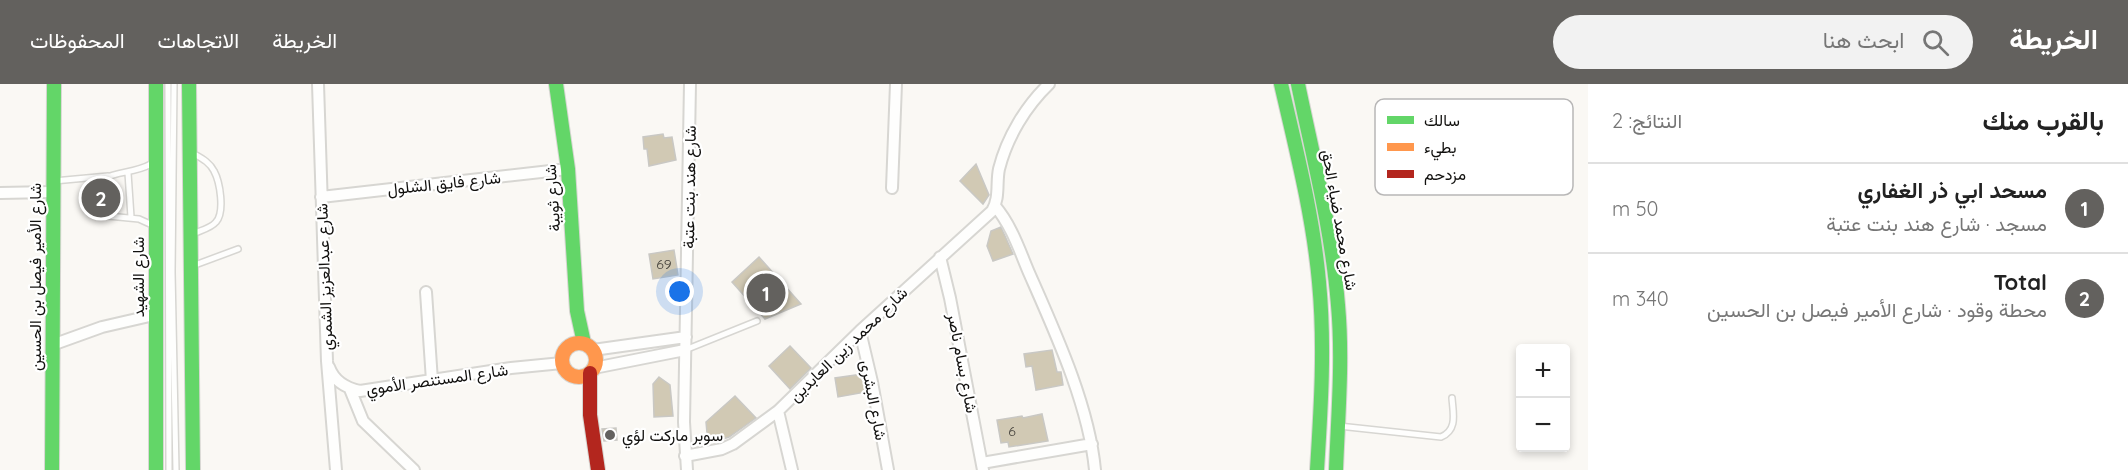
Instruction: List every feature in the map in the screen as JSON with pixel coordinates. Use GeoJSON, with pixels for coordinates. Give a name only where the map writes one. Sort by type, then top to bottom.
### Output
{"type":"FeatureCollection","features":[{"type":"Feature","properties":{"kind":"main road","name":"شارع الأمير فيصل بن الحسين"},"geometry":{"type":"LineString","coordinates":[[52,470],[54,84]]}},
{"type":"Feature","properties":{"kind":"main road","name":"شارع الشهيد"},"geometry":{"type":"LineString","coordinates":[[156,84],[154,226],[156,470]]}},
{"type":"Feature","properties":{"kind":"main road"},"geometry":{"type":"LineString","coordinates":[[189,84],[193,470]]}},
{"type":"Feature","properties":{"kind":"main road","name":"شارع ثويبة"},"geometry":{"type":"LineString","coordinates":[[556,84],[568,169],[577,311],[589,347]]}},
{"type":"Feature","properties":{"kind":"main road","name":"شارع محمد ضياء الحق"},"geometry":{"type":"LineString","coordinates":[[1281,84],[1300,172],[1318,279],[1322,337],[1317,470]]}},
{"type":"Feature","properties":{"kind":"main road","name":"شارع محمد ضياء الحق"},"geometry":{"type":"LineString","coordinates":[[1298,84],[1326,219],[1335,278],[1339,337],[1336,470]]}},
{"type":"Feature","properties":{"kind":"main road","name":"شارع ثويبة"},"geometry":{"type":"LineString","coordinates":[[567,347],[577,311]]}},
{"type":"Feature","properties":{"kind":"main road"},"geometry":{"type":"LineString","coordinates":[[573,376],[585,376],[596,362],[589,347],[578,342],[567,347],[563,352],[562,363],[564,369],[573,376],[590,415]]}},
{"type":"Feature","properties":{"kind":"main road"},"geometry":{"type":"LineString","coordinates":[[592,370],[590,415],[598,470]]}},
{"type":"Feature","properties":{"kind":"street","name":"شارع عبدالعزيز الشمري"},"geometry":{"type":"LineString","coordinates":[[318,84],[327,361],[336,470]]}},
{"type":"Feature","properties":{"kind":"street","name":"شارع هند بنت عتبة"},"geometry":{"type":"LineString","coordinates":[[687,470],[685,350],[690,84]]}},
{"type":"Feature","properties":{"kind":"street"},"geometry":{"type":"LineString","coordinates":[[892,188],[896,84]]}},
{"type":"Feature","properties":{"kind":"street"},"geometry":{"type":"LineString","coordinates":[[1049,84],[1025,111],[1015,129],[1000,168],[995,206],[1009,225],[1049,320],[1084,413],[1092,444],[1095,470]]}},
{"type":"Feature","properties":{"kind":"street","name":"شارع فايق الشلول"},"geometry":{"type":"LineString","coordinates":[[321,197],[568,169]]}},
{"type":"Feature","properties":{"kind":"street"},"geometry":{"type":"LineString","coordinates":[[0,193],[52,187]]}},
{"type":"Feature","properties":{"kind":"street","name":"شارع محمد زين العابدين"},"geometry":{"type":"LineString","coordinates":[[685,456],[713,451],[733,444],[777,411],[995,206]]}},
{"type":"Feature","properties":{"kind":"street","name":"شارع بسام ناصر"},"geometry":{"type":"LineString","coordinates":[[939,257],[949,290],[983,466]]}},
{"type":"Feature","properties":{"kind":"street"},"geometry":{"type":"LineString","coordinates":[[426,292],[432,381]]}},
{"type":"Feature","properties":{"kind":"street"},"geometry":{"type":"LineString","coordinates":[[52,345],[102,327],[154,315]]}},
{"type":"Feature","properties":{"kind":"street","name":"شارع البشرى"},"geometry":{"type":"LineString","coordinates":[[860,331],[888,470]]}},
{"type":"Feature","properties":{"kind":"street"},"geometry":{"type":"LineString","coordinates":[[589,347],[686,337]]}},
{"type":"Feature","properties":{"kind":"street"},"geometry":{"type":"LineString","coordinates":[[592,370],[685,350]]}},
{"type":"Feature","properties":{"kind":"street","name":"شارع المستنصر الأموي"},"geometry":{"type":"LineString","coordinates":[[327,361],[331,373],[339,382],[350,389],[370,391],[511,368],[562,363]]}},
{"type":"Feature","properties":{"kind":"street"},"geometry":{"type":"LineString","coordinates":[[350,389],[363,421],[414,470]]}},
{"type":"Feature","properties":{"kind":"street"},"geometry":{"type":"LineString","coordinates":[[777,411],[792,470]]}},
{"type":"Feature","properties":{"kind":"street"},"geometry":{"type":"LineString","coordinates":[[983,466],[1092,444]]}},
{"type":"Feature","properties":{"kind":"lane"},"geometry":{"type":"LineString","coordinates":[[168,84],[169,470]]}},
{"type":"Feature","properties":{"kind":"lane"},"geometry":{"type":"LineString","coordinates":[[174,84],[172,272],[176,470]]}},
{"type":"Feature","properties":{"kind":"lane"},"geometry":{"type":"LineString","coordinates":[[190,151],[207,162],[214,171],[218,182],[220,216],[213,225],[190,235]]}},
{"type":"Feature","properties":{"kind":"lane"},"geometry":{"type":"LineString","coordinates":[[52,187],[129,173],[155,162]]}},
{"type":"Feature","properties":{"kind":"lane"},"geometry":{"type":"LineString","coordinates":[[129,173],[131,217]]}},
{"type":"Feature","properties":{"kind":"lane"},"geometry":{"type":"LineString","coordinates":[[102,187],[105,178],[109,176]]}},
{"type":"Feature","properties":{"kind":"lane"},"geometry":{"type":"LineString","coordinates":[[103,210],[108,216],[131,217],[154,226]]}},
{"type":"Feature","properties":{"kind":"lane"},"geometry":{"type":"LineString","coordinates":[[190,266],[238,249]]}},
{"type":"Feature","properties":{"kind":"lane"},"geometry":{"type":"LineString","coordinates":[[685,350],[757,321]]}},
{"type":"Feature","properties":{"kind":"lane"},"geometry":{"type":"LineString","coordinates":[[1338,426],[1442,437],[1453,427],[1452,398]]}},
{"type":"Feature","properties":{"kind":"building"},"geometry":{"type":"Polygon","coordinates":[[[663,134],[664,138],[672,137],[676,160],[649,166],[643,137],[663,134]]]}},
{"type":"Feature","properties":{"kind":"building"},"geometry":{"type":"Polygon","coordinates":[[[976,164],[989,195],[983,204],[960,181],[976,164]]]}},
{"type":"Feature","properties":{"kind":"building"},"geometry":{"type":"Polygon","coordinates":[[[93,187],[97,187],[102,192],[109,187],[109,209],[103,205],[98,210],[92,209],[93,187]]]}},
{"type":"Feature","properties":{"kind":"building"},"geometry":{"type":"Polygon","coordinates":[[[1001,227],[1013,254],[993,261],[987,246],[991,231],[1001,227]]]}},
{"type":"Feature","properties":{"kind":"building"},"geometry":{"type":"Polygon","coordinates":[[[674,250],[678,275],[653,279],[649,254],[674,250]]]}},
{"type":"Feature","properties":{"kind":"building"},"geometry":{"type":"Polygon","coordinates":[[[759,257],[801,304],[765,319],[732,282],[759,257]]]}},
{"type":"Feature","properties":{"kind":"building"},"geometry":{"type":"Polygon","coordinates":[[[790,346],[811,368],[790,389],[769,366],[790,346]]]}},
{"type":"Feature","properties":{"kind":"building"},"geometry":{"type":"Polygon","coordinates":[[[1052,350],[1057,372],[1061,372],[1063,385],[1036,390],[1032,366],[1026,367],[1024,354],[1052,350]]]}},
{"type":"Feature","properties":{"kind":"building"},"geometry":{"type":"Polygon","coordinates":[[[862,374],[866,392],[838,397],[835,378],[862,374]]]}},
{"type":"Feature","properties":{"kind":"building"},"geometry":{"type":"Polygon","coordinates":[[[659,377],[670,385],[673,416],[654,417],[653,384],[659,377]]]}},
{"type":"Feature","properties":{"kind":"building"},"geometry":{"type":"Polygon","coordinates":[[[735,396],[756,418],[729,437],[714,442],[707,433],[706,422],[735,396]]]}},
{"type":"Feature","properties":{"kind":"building"},"geometry":{"type":"Polygon","coordinates":[[[1042,414],[1048,441],[1009,447],[1008,442],[1001,443],[997,420],[1042,414]]]}},
{"type":"Feature","properties":{"kind":"building","name":"سوبر ماركت لؤي"},"geometry":{"type":"Polygon","coordinates":[[[616,428],[617,440],[604,441],[602,429],[616,428]]]}},
{"type":"Feature","properties":{"kind":"traffic: fast"},"geometry":{"type":"LineString","coordinates":[[52,470],[54,84]]}},
{"type":"Feature","properties":{"kind":"traffic: fast"},"geometry":{"type":"LineString","coordinates":[[156,84],[156,470]]}},
{"type":"Feature","properties":{"kind":"traffic: fast"},"geometry":{"type":"LineString","coordinates":[[189,84],[193,470]]}},
{"type":"Feature","properties":{"kind":"traffic: fast"},"geometry":{"type":"LineString","coordinates":[[556,84],[568,169],[577,311],[584,343]]}},
{"type":"Feature","properties":{"kind":"traffic: fast"},"geometry":{"type":"LineString","coordinates":[[1281,84],[1308,207],[1319,282],[1322,353],[1317,470]]}},
{"type":"Feature","properties":{"kind":"traffic: fast"},"geometry":{"type":"LineString","coordinates":[[1298,84],[1327,221],[1338,305],[1340,367],[1336,470]]}},
{"type":"Feature","properties":{"kind":"traffic: slow"},"geometry":{"type":"LineString","coordinates":[[579,343],[591,348],[596,360],[591,372],[579,377],[567,372],[562,360],[567,348],[579,343]]}},
{"type":"Feature","properties":{"kind":"traffic: jam"},"geometry":{"type":"LineString","coordinates":[[590,373],[590,415],[598,470]]}},
{"type":"Feature","properties":{"kind":"place","name":"Total"},"geometry":{"type":"Point","coordinates":[101,198]}},
{"type":"Feature","properties":{"kind":"place","name":"مسحد ابي ذر الغفاري"},"geometry":{"type":"Point","coordinates":[766,293]}},
{"type":"Feature","properties":{"kind":"place","name":"سوبر ماركت لؤي"},"geometry":{"type":"Point","coordinates":[610,435]}}]}
